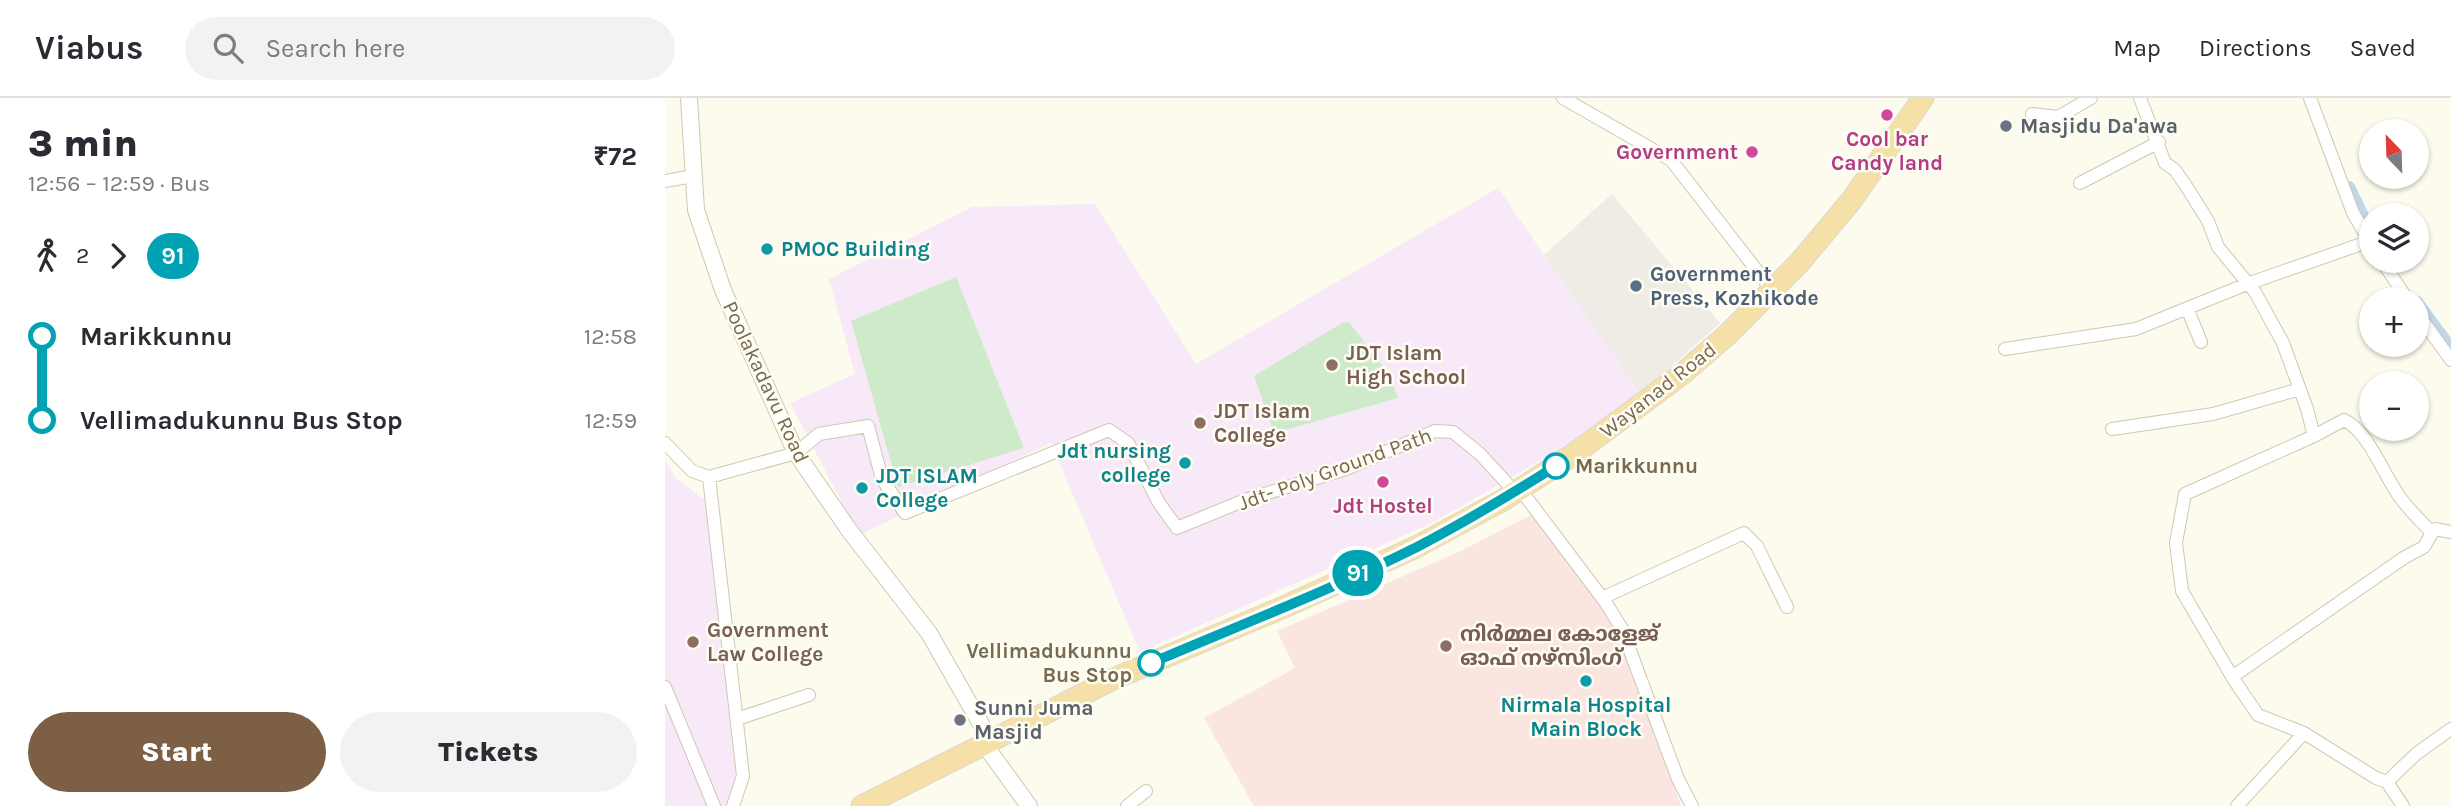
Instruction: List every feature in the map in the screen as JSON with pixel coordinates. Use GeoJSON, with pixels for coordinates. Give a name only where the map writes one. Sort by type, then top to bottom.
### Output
{"type":"FeatureCollection","features":[{"type":"Feature","properties":{"kind":"highway","name":"Wayanad Road"},"geometry":{"type":"LineString","coordinates":[[862,806],[1111,680],[1284,607],[1416,547],[1518,490],[1574,454],[1682,374],[1727,335],[1799,263],[1851,201],[1923,98]]}},
{"type":"Feature","properties":{"kind":"street","name":"Poolakadavu Road"},"geometry":{"type":"LineString","coordinates":[[689,98],[696,210],[723,290],[796,453],[849,530],[929,634],[987,742],[1029,806]]}},
{"type":"Feature","properties":{"kind":"street"},"geometry":{"type":"LineString","coordinates":[[1563,98],[1671,160],[1772,290]]}},
{"type":"Feature","properties":{"kind":"street"},"geometry":{"type":"LineString","coordinates":[[2032,114],[2058,117],[2091,98]]}},
{"type":"Feature","properties":{"kind":"street"},"geometry":{"type":"LineString","coordinates":[[2140,98],[2165,163],[2175,170],[2208,221],[2218,247],[2263,306],[2283,344],[2314,436]]}},
{"type":"Feature","properties":{"kind":"street"},"geometry":{"type":"LineString","coordinates":[[2310,98],[2359,223]]}},
{"type":"Feature","properties":{"kind":"street"},"geometry":{"type":"LineString","coordinates":[[2080,183],[2159,142]]}},
{"type":"Feature","properties":{"kind":"street"},"geometry":{"type":"LineString","coordinates":[[665,181],[693,176]]}},
{"type":"Feature","properties":{"kind":"street"},"geometry":{"type":"LineString","coordinates":[[2005,349],[2136,329],[2187,308],[2214,305],[2247,284],[2359,247]]}},
{"type":"Feature","properties":{"kind":"street"},"geometry":{"type":"LineString","coordinates":[[2187,308],[2201,342]]}},
{"type":"Feature","properties":{"kind":"street"},"geometry":{"type":"LineString","coordinates":[[2429,330],[2451,360]]}},
{"type":"Feature","properties":{"kind":"street"},"geometry":{"type":"LineString","coordinates":[[2112,429],[2213,414],[2300,389]]}},
{"type":"Feature","properties":{"kind":"street"},"geometry":{"type":"LineString","coordinates":[[2403,806],[2387,782],[2376,778],[2304,733],[2258,715],[2232,677],[2182,591],[2176,543],[2185,494],[2344,420],[2357,426],[2396,491],[2432,533]]}},
{"type":"Feature","properties":{"kind":"street","name":"Jdt- Poly Ground Path"},"geometry":{"type":"LineString","coordinates":[[796,453],[819,434],[868,426],[882,479],[905,513],[1109,430],[1128,443],[1159,503],[1177,528],[1245,500],[1346,469],[1436,431],[1453,432],[1518,490],[1602,598],[1622,629],[1678,779],[1692,806]]}},
{"type":"Feature","properties":{"kind":"street"},"geometry":{"type":"LineString","coordinates":[[665,443],[691,471],[709,477],[796,453]]}},
{"type":"Feature","properties":{"kind":"street"},"geometry":{"type":"LineString","coordinates":[[709,477],[743,776],[733,806]]}},
{"type":"Feature","properties":{"kind":"street"},"geometry":{"type":"LineString","coordinates":[[2232,677],[2405,556],[2424,547],[2435,529],[2451,532]]}},
{"type":"Feature","properties":{"kind":"street"},"geometry":{"type":"LineString","coordinates":[[1602,598],[1744,533],[1757,546],[1787,607]]}},
{"type":"Feature","properties":{"kind":"street"},"geometry":{"type":"LineString","coordinates":[[665,687],[714,806]]}},
{"type":"Feature","properties":{"kind":"street"},"geometry":{"type":"LineString","coordinates":[[737,719],[809,695]]}},
{"type":"Feature","properties":{"kind":"street"},"geometry":{"type":"LineString","coordinates":[[2387,782],[2416,754],[2451,729]]}},
{"type":"Feature","properties":{"kind":"street"},"geometry":{"type":"LineString","coordinates":[[2237,806],[2304,733]]}},
{"type":"Feature","properties":{"kind":"street"},"geometry":{"type":"LineString","coordinates":[[1127,806],[1146,791]]}},
{"type":"Feature","properties":{"kind":"shaded area","name":"JDT Islam College"},"geometry":{"type":"Polygon","coordinates":[[[1498,188],[1640,394],[1571,443],[1434,522],[1140,652],[1051,443],[859,535],[790,403],[855,374],[829,279],[972,207],[1095,204],[1196,364],[1498,188]]]}},
{"type":"Feature","properties":{"kind":"shaded area"},"geometry":{"type":"Polygon","coordinates":[[[1612,194],[1720,323],[1640,394],[1544,255],[1612,194]]]}},
{"type":"Feature","properties":{"kind":"shaded area","name":"Government Law College"},"geometry":{"type":"Polygon","coordinates":[[[665,460],[676,478],[705,500],[737,784],[730,806],[665,806],[665,460]]]}},
{"type":"Feature","properties":{"kind":"shaded area"},"geometry":{"type":"Polygon","coordinates":[[[1533,514],[1613,622],[1681,806],[1254,806],[1204,718],[1295,668],[1277,631],[1461,551],[1533,514]]]}},
{"type":"Feature","properties":{"kind":"green space"},"geometry":{"type":"Polygon","coordinates":[[[956,277],[1024,448],[898,487],[851,321],[956,277]]]}},
{"type":"Feature","properties":{"kind":"green space"},"geometry":{"type":"Polygon","coordinates":[[[1349,322],[1389,374],[1398,398],[1274,433],[1254,376],[1342,323],[1349,322]]]}},
{"type":"Feature","properties":{"kind":"waterway"},"geometry":{"type":"LineString","coordinates":[[2349,187],[2359,207]]}},
{"type":"Feature","properties":{"kind":"waterway"},"geometry":{"type":"LineString","coordinates":[[2429,318],[2451,348]]}},
{"type":"Feature","properties":{"kind":"bus line","name":"91"},"geometry":{"type":"LineString","coordinates":[[1151,663],[1416,547],[1503,500],[1556,466]]}},
{"type":"Feature","properties":{"kind":"place","name":"Cool bar Candy land"},"geometry":{"type":"Point","coordinates":[1887,115]}},
{"type":"Feature","properties":{"kind":"place","name":"Masjidu Da'awa"},"geometry":{"type":"Point","coordinates":[2006,126]}},
{"type":"Feature","properties":{"kind":"place","name":"Government"},"geometry":{"type":"Point","coordinates":[1752,152]}},
{"type":"Feature","properties":{"kind":"place","name":"PMOC Building"},"geometry":{"type":"Point","coordinates":[767,249]}},
{"type":"Feature","properties":{"kind":"place","name":"Government Press, Kozhikode"},"geometry":{"type":"Point","coordinates":[1636,286]}},
{"type":"Feature","properties":{"kind":"place","name":"JDT Islam High School"},"geometry":{"type":"Point","coordinates":[1332,365]}},
{"type":"Feature","properties":{"kind":"place","name":"JDT Islam College"},"geometry":{"type":"Point","coordinates":[1200,423]}},
{"type":"Feature","properties":{"kind":"place","name":"Jdt nursing college"},"geometry":{"type":"Point","coordinates":[1185,463]}},
{"type":"Feature","properties":{"kind":"place","name":"Marikkunnu"},"geometry":{"type":"Point","coordinates":[1556,466]}},
{"type":"Feature","properties":{"kind":"place","name":"Jdt Hostel"},"geometry":{"type":"Point","coordinates":[1383,482]}},
{"type":"Feature","properties":{"kind":"place","name":"JDT ISLAM College"},"geometry":{"type":"Point","coordinates":[862,488]}},
{"type":"Feature","properties":{"kind":"place","name":"Government Law College"},"geometry":{"type":"Point","coordinates":[693,642]}},
{"type":"Feature","properties":{"kind":"place","name":"നിർമ്മല കോളേജ് ഓഫ് നഴ്സിംഗ്"},"geometry":{"type":"Point","coordinates":[1446,646]}},
{"type":"Feature","properties":{"kind":"place","name":"Vellimadukunnu Bus Stop"},"geometry":{"type":"Point","coordinates":[1151,663]}},
{"type":"Feature","properties":{"kind":"place","name":"Nirmala Hospital Main Block"},"geometry":{"type":"Point","coordinates":[1586,681]}},
{"type":"Feature","properties":{"kind":"place","name":"Sunni Juma Masjid"},"geometry":{"type":"Point","coordinates":[960,720]}}]}
